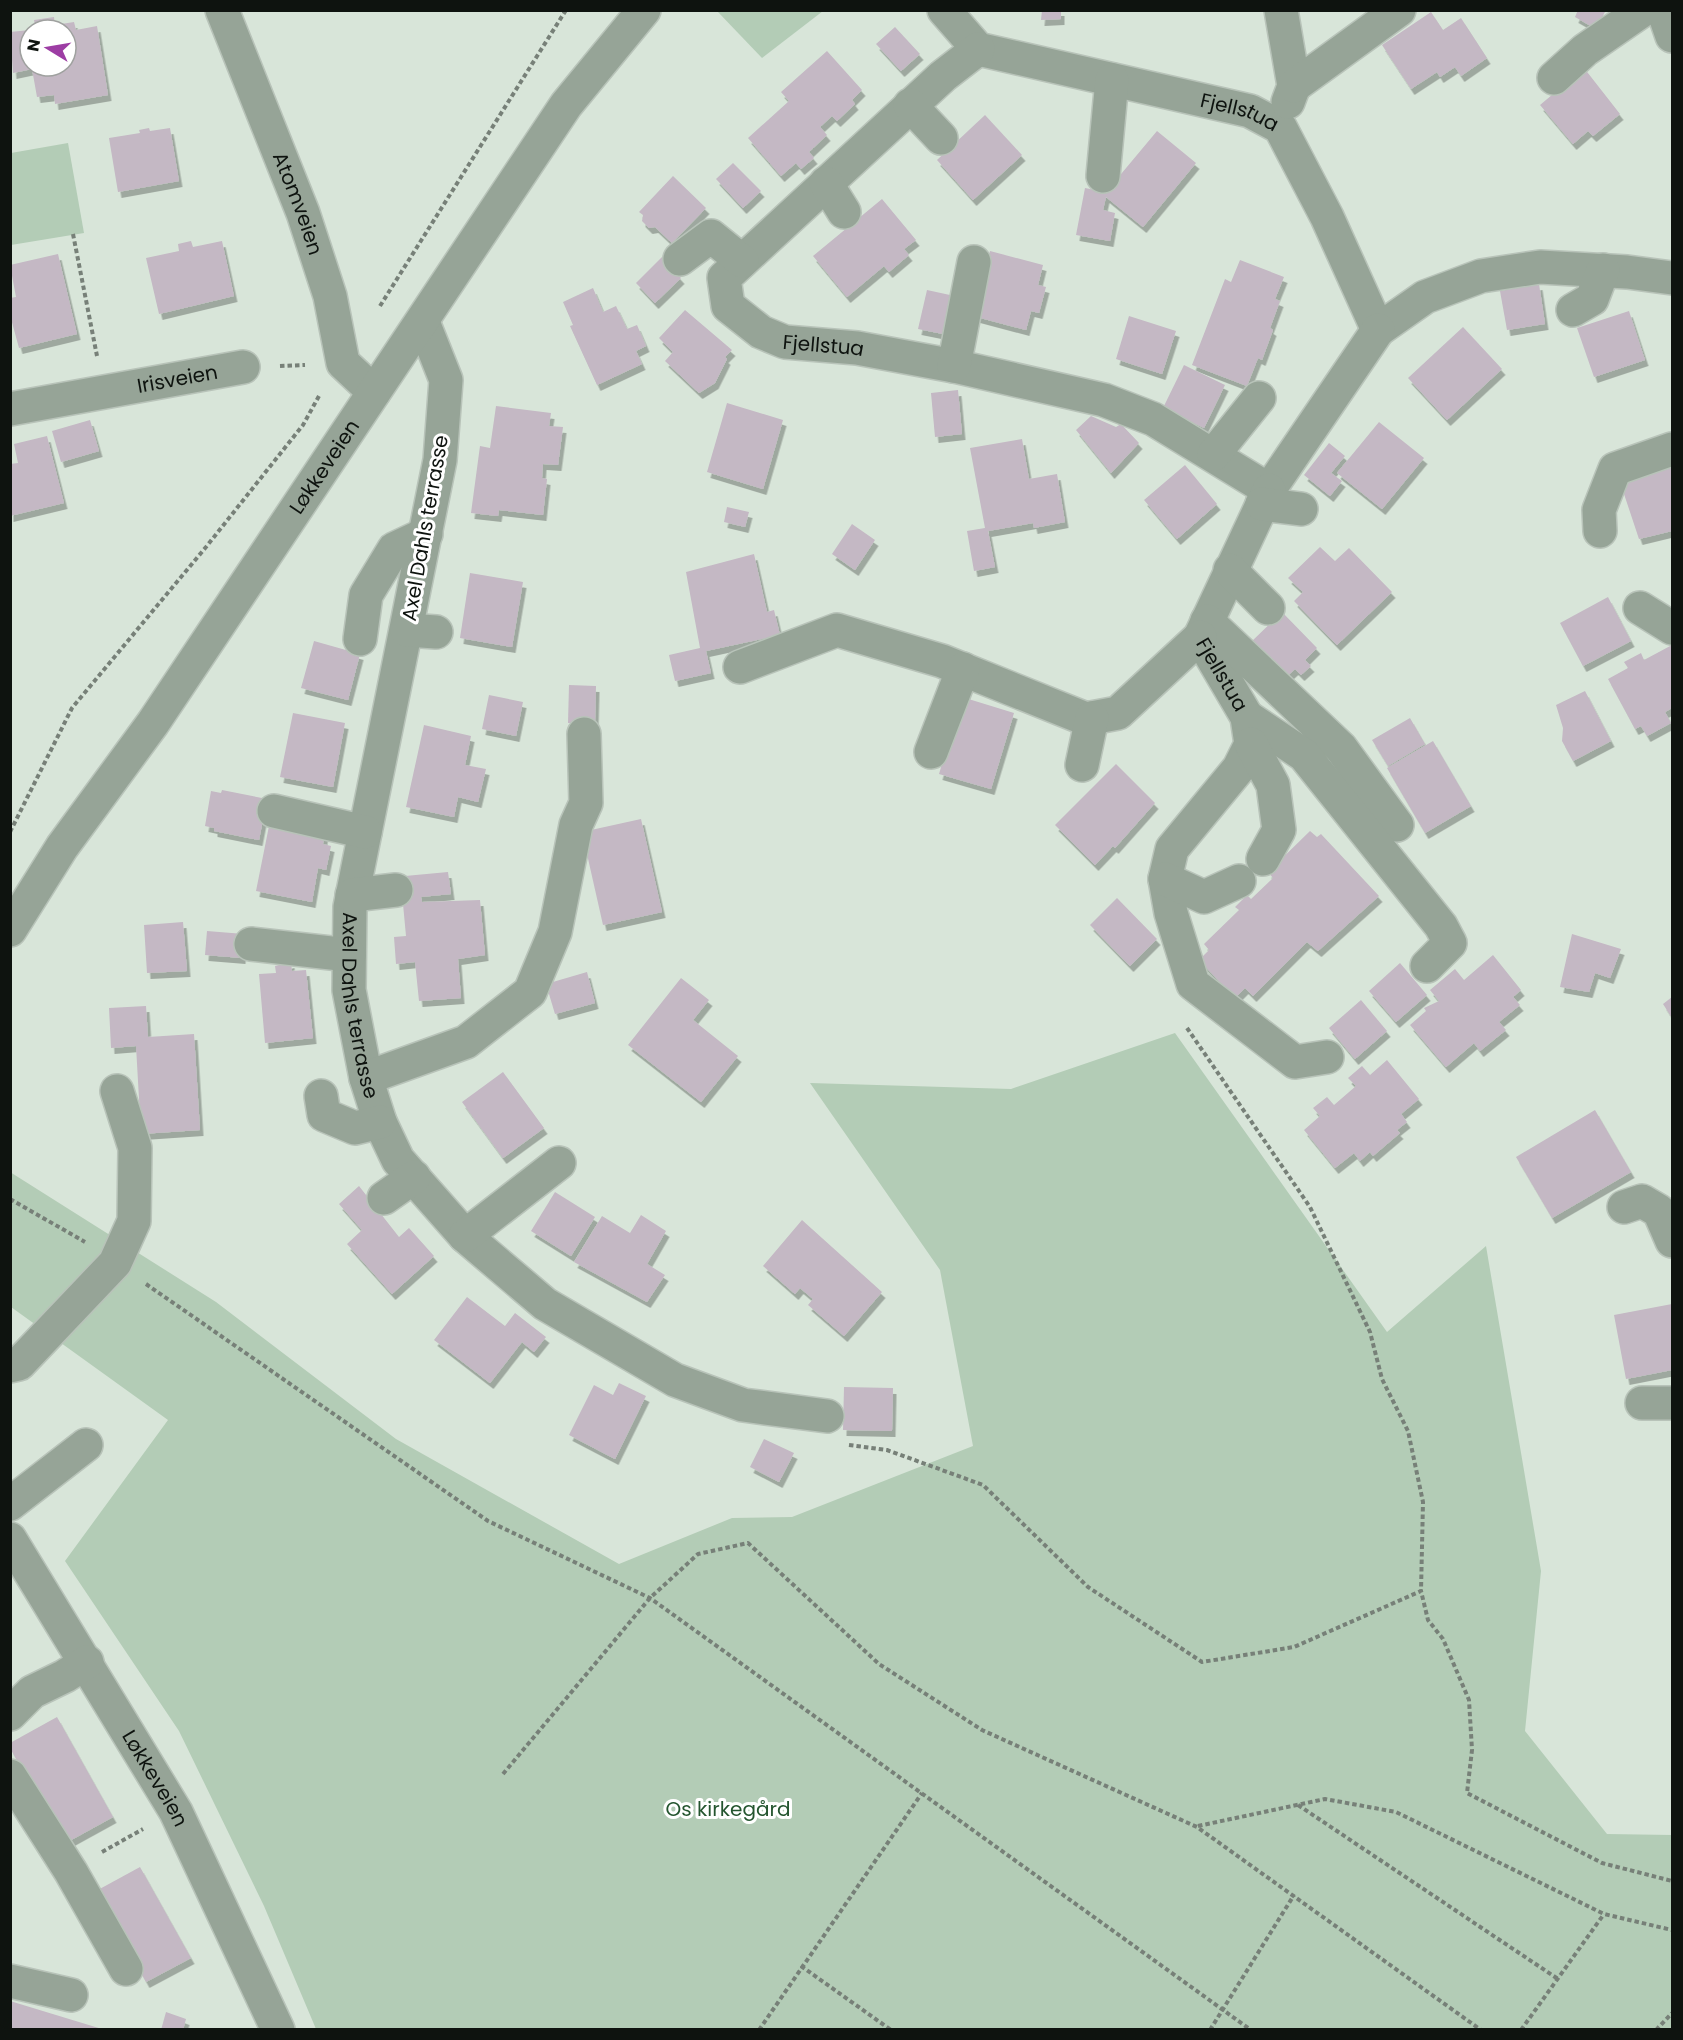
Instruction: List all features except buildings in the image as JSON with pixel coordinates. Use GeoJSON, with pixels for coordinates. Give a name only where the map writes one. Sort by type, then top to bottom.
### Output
{"type":"FeatureCollection","features":[{"type":"Feature","properties":{"kind":"street","name":"Atomveien"},"geometry":{"type":"LineString","coordinates":[[222,10],[303,213],[330,296],[343,363]]}},
{"type":"Feature","properties":{"kind":"street","name":"Løkkeveien"},"geometry":{"type":"LineString","coordinates":[[10,930],[62,847],[153,723],[566,105],[644,10]]}},
{"type":"Feature","properties":{"kind":"street"},"geometry":{"type":"LineString","coordinates":[[944,10],[978,50]]}},
{"type":"Feature","properties":{"kind":"street"},"geometry":{"type":"LineString","coordinates":[[1280,127],[1294,86],[1281,10]]}},
{"type":"Feature","properties":{"kind":"street"},"geometry":{"type":"LineString","coordinates":[[1294,86],[1399,10]]}},
{"type":"Feature","properties":{"kind":"street"},"geometry":{"type":"LineString","coordinates":[[1554,78],[1585,50],[1643,10]]}},
{"type":"Feature","properties":{"kind":"street"},"geometry":{"type":"LineString","coordinates":[[1663,10],[1672,36]]}},
{"type":"Feature","properties":{"kind":"street","name":"Fjellstua"},"geometry":{"type":"LineString","coordinates":[[1266,497],[1214,454],[1153,419],[1104,400],[954,366],[857,348],[785,342],[761,332],[728,306],[724,278],[910,105],[978,50],[1250,111],[1280,127],[1327,217],[1378,330]]}},
{"type":"Feature","properties":{"kind":"street"},"geometry":{"type":"LineString","coordinates":[[1103,176],[1112,80]]}},
{"type":"Feature","properties":{"kind":"street"},"geometry":{"type":"LineString","coordinates":[[910,105],[941,138]]}},
{"type":"Feature","properties":{"kind":"street"},"geometry":{"type":"LineString","coordinates":[[826,183],[844,212]]}},
{"type":"Feature","properties":{"kind":"street"},"geometry":{"type":"LineString","coordinates":[[680,259],[711,236],[742,261]]}},
{"type":"Feature","properties":{"kind":"street"},"geometry":{"type":"LineString","coordinates":[[954,366],[974,262]]}},
{"type":"Feature","properties":{"kind":"street","name":"Fjellstua"},"geometry":{"type":"LineString","coordinates":[[1263,859],[1279,830],[1273,785],[1204,629],[1266,497],[1378,330],[1425,297],[1481,276],[1540,267],[1603,270],[1672,278]]}},
{"type":"Feature","properties":{"kind":"street"},"geometry":{"type":"LineString","coordinates":[[1573,310],[1592,299],[1603,270]]}},
{"type":"Feature","properties":{"kind":"street","name":"Axel Dahls terrasse"},"geometry":{"type":"LineString","coordinates":[[423,322],[446,380],[440,460],[426,534],[421,631],[365,832],[352,895],[349,990],[366,1078],[380,1122],[398,1160],[465,1236],[545,1304],[675,1380],[742,1405],[827,1416]]}},
{"type":"Feature","properties":{"kind":"street"},"geometry":{"type":"LineString","coordinates":[[343,363],[374,392]]}},
{"type":"Feature","properties":{"kind":"street","name":"Irisveien"},"geometry":{"type":"LineString","coordinates":[[10,409],[243,367]]}},
{"type":"Feature","properties":{"kind":"street"},"geometry":{"type":"LineString","coordinates":[[1214,454],[1259,398]]}},
{"type":"Feature","properties":{"kind":"street"},"geometry":{"type":"LineString","coordinates":[[1600,531],[1599,510],[1615,469],[1672,449]]}},
{"type":"Feature","properties":{"kind":"street"},"geometry":{"type":"LineString","coordinates":[[1266,497],[1301,509]]}},
{"type":"Feature","properties":{"kind":"street"},"geometry":{"type":"LineString","coordinates":[[360,639],[366,595],[394,549],[426,534]]}},
{"type":"Feature","properties":{"kind":"street"},"geometry":{"type":"LineString","coordinates":[[1230,570],[1268,608]]}},
{"type":"Feature","properties":{"kind":"street"},"geometry":{"type":"LineString","coordinates":[[1640,608],[1672,628]]}},
{"type":"Feature","properties":{"kind":"street"},"geometry":{"type":"LineString","coordinates":[[740,667],[837,630],[963,669],[1086,720],[1118,713],[1204,629],[1341,748],[1397,825]]}},
{"type":"Feature","properties":{"kind":"street"},"geometry":{"type":"LineString","coordinates":[[931,752],[963,669]]}},
{"type":"Feature","properties":{"kind":"street"},"geometry":{"type":"LineString","coordinates":[[1082,765],[1092,718]]}},
{"type":"Feature","properties":{"kind":"street"},"geometry":{"type":"LineString","coordinates":[[1327,1057],[1295,1062],[1193,984],[1171,913],[1165,879],[1172,849],[1239,768],[1249,731],[1304,755],[1441,926],[1450,943],[1427,966]]}},
{"type":"Feature","properties":{"kind":"street"},"geometry":{"type":"LineString","coordinates":[[366,1078],[466,1042],[530,992],[555,932],[576,825],[597,804],[584,734]]}},
{"type":"Feature","properties":{"kind":"street"},"geometry":{"type":"LineString","coordinates":[[274,811],[365,832]]}},
{"type":"Feature","properties":{"kind":"street"},"geometry":{"type":"LineString","coordinates":[[1165,879],[1204,897],[1239,881]]}},
{"type":"Feature","properties":{"kind":"street"},"geometry":{"type":"LineString","coordinates":[[352,895],[396,890]]}},
{"type":"Feature","properties":{"kind":"street"},"geometry":{"type":"LineString","coordinates":[[251,944],[350,955]]}},
{"type":"Feature","properties":{"kind":"street"},"geometry":{"type":"LineString","coordinates":[[10,1366],[19,1364],[115,1263],[134,1221],[135,1148],[117,1091]]}},
{"type":"Feature","properties":{"kind":"street"},"geometry":{"type":"LineString","coordinates":[[321,1096],[324,1115],[355,1128],[380,1122]]}},
{"type":"Feature","properties":{"kind":"street"},"geometry":{"type":"LineString","coordinates":[[465,1236],[559,1162]]}},
{"type":"Feature","properties":{"kind":"street"},"geometry":{"type":"LineString","coordinates":[[384,1198],[414,1178]]}},
{"type":"Feature","properties":{"kind":"street"},"geometry":{"type":"LineString","coordinates":[[1624,1207],[1642,1201],[1659,1211],[1672,1241]]}},
{"type":"Feature","properties":{"kind":"street"},"geometry":{"type":"LineString","coordinates":[[10,1504],[86,1445]]}},
{"type":"Feature","properties":{"kind":"street","name":"Løkkeveien"},"geometry":{"type":"LineString","coordinates":[[10,1539],[87,1662],[176,1812],[278,2030]]}},
{"type":"Feature","properties":{"kind":"street"},"geometry":{"type":"LineString","coordinates":[[10,1714],[32,1692],[87,1662]]}},
{"type":"Feature","properties":{"kind":"street"},"geometry":{"type":"LineString","coordinates":[[10,1776],[71,1872],[126,1969]]}},
{"type":"Feature","properties":{"kind":"street"},"geometry":{"type":"LineString","coordinates":[[10,1981],[71,1995]]}},
{"type":"Feature","properties":{"kind":"path"},"geometry":{"type":"LineString","coordinates":[[380,306],[566,10]]}},
{"type":"Feature","properties":{"kind":"path"},"geometry":{"type":"LineString","coordinates":[[73,234],[104,392]]}},
{"type":"Feature","properties":{"kind":"path","name":"Irisveien"},"geometry":{"type":"LineString","coordinates":[[243,367],[343,363]]}},
{"type":"Feature","properties":{"kind":"path"},"geometry":{"type":"LineString","coordinates":[[10,832],[72,708],[255,486],[303,425],[319,396]]}},
{"type":"Feature","properties":{"kind":"path"},"geometry":{"type":"LineString","coordinates":[[1193,984],[1184,1023],[1310,1208],[1370,1332],[1382,1379],[1408,1431],[1422,1502],[1421,1591],[1428,1620],[1443,1639],[1469,1700],[1472,1750],[1467,1793],[1602,1863],[1672,1881]]}},
{"type":"Feature","properties":{"kind":"path"},"geometry":{"type":"LineString","coordinates":[[10,1199],[115,1263],[488,1521],[650,1598],[1251,2030]]}},
{"type":"Feature","properties":{"kind":"path"},"geometry":{"type":"LineString","coordinates":[[827,1416],[825,1441],[887,1450],[983,1485],[1088,1587],[1202,1662],[1294,1647],[1421,1591]]}},
{"type":"Feature","properties":{"kind":"path"},"geometry":{"type":"LineString","coordinates":[[503,1774],[650,1598],[698,1554],[748,1543],[879,1664],[982,1730],[1197,1827],[1481,2030]]}},
{"type":"Feature","properties":{"kind":"path"},"geometry":{"type":"LineString","coordinates":[[759,2030],[922,1793]]}},
{"type":"Feature","properties":{"kind":"path"},"geometry":{"type":"LineString","coordinates":[[1197,1827],[1325,1799],[1396,1812],[1604,1914],[1672,1930]]}},
{"type":"Feature","properties":{"kind":"path"},"geometry":{"type":"LineString","coordinates":[[1298,1804],[1558,1979]]}},
{"type":"Feature","properties":{"kind":"path"},"geometry":{"type":"LineString","coordinates":[[101,1852],[147,1827]]}},
{"type":"Feature","properties":{"kind":"path"},"geometry":{"type":"LineString","coordinates":[[1210,2030],[1294,1895]]}},
{"type":"Feature","properties":{"kind":"path"},"geometry":{"type":"LineString","coordinates":[[1521,2030],[1604,1914]]}},
{"type":"Feature","properties":{"kind":"path"},"geometry":{"type":"LineString","coordinates":[[801,1966],[891,2030]]}},
{"type":"Feature","properties":{"kind":"path"},"geometry":{"type":"LineString","coordinates":[[1656,2030],[1672,2013]]}},
{"type":"Feature","properties":{"kind":"green space"},"geometry":{"type":"Polygon","coordinates":[[[717,11],[823,11],[762,58],[717,11]]]}},
{"type":"Feature","properties":{"kind":"green space"},"geometry":{"type":"Polygon","coordinates":[[[68,143],[84,233],[11,245],[11,153],[68,143]]]}},
{"type":"Feature","properties":{"kind":"green space","name":"Os kirkegård"},"geometry":{"type":"Polygon","coordinates":[[[1175,1033],[1387,1332],[1486,1246],[1541,1571],[1525,1731],[1607,1834],[1672,1835],[1672,2029],[316,2029],[264,1906],[179,1731],[65,1561],[168,1420],[11,1307],[10,1172],[216,1302],[396,1439],[619,1564],[732,1518],[792,1517],[973,1446],[940,1270],[810,1083],[1011,1089],[1175,1033]]]}}]}
